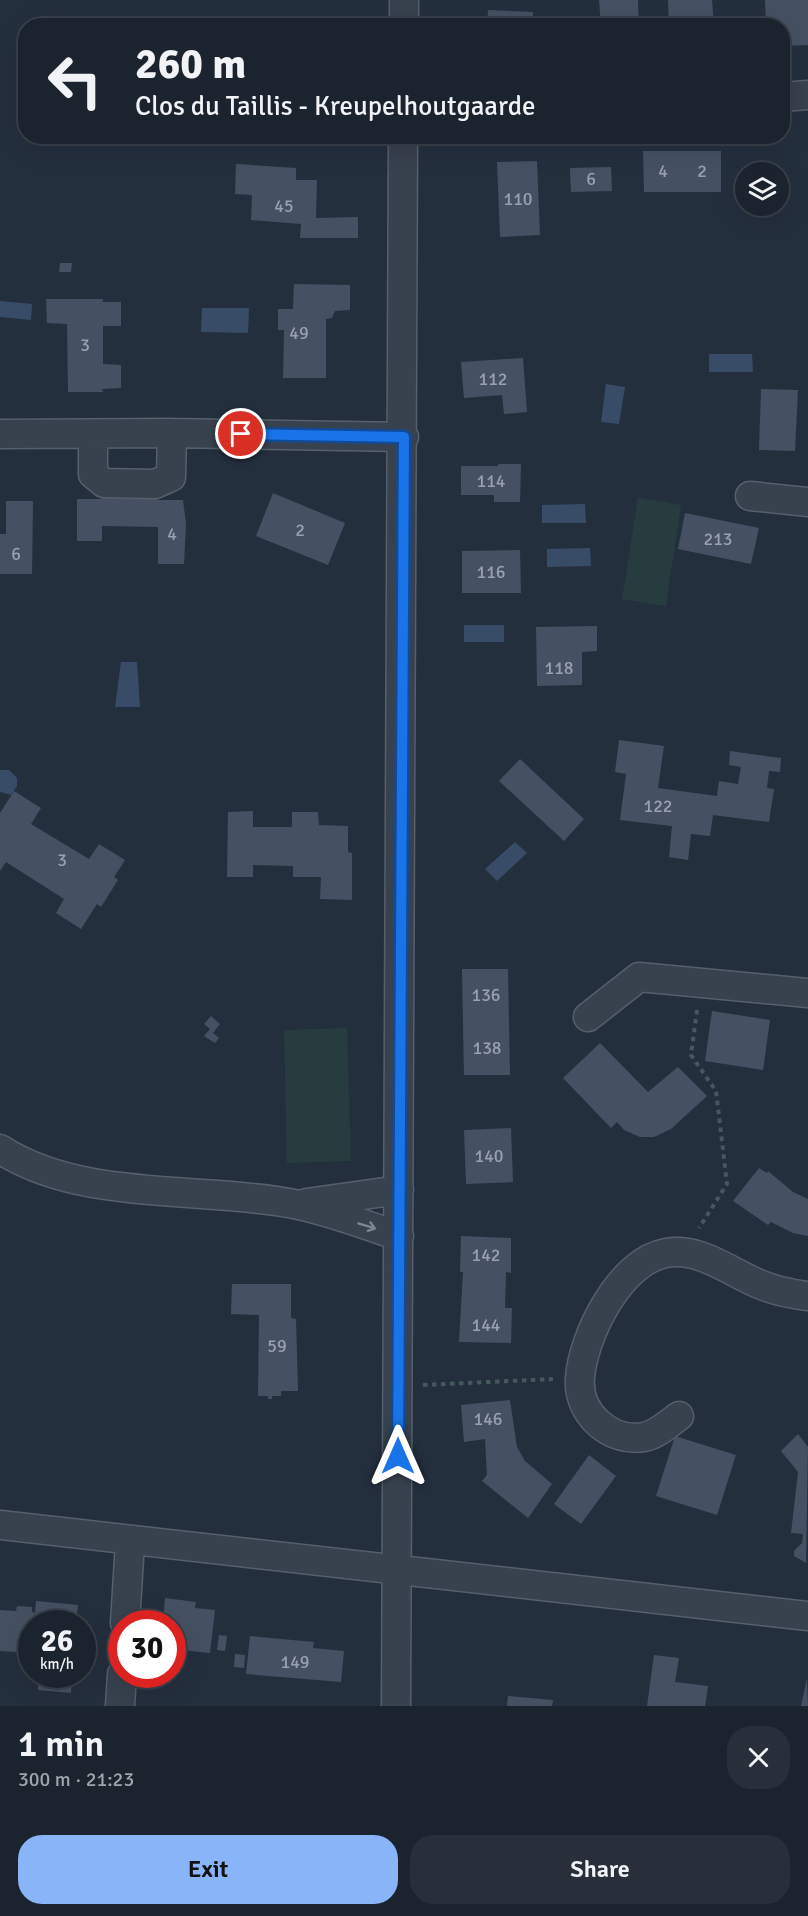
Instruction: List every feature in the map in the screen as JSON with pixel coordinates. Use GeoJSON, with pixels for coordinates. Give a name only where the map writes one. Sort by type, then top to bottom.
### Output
{"type":"FeatureCollection","features":[{"type":"Feature","properties":{"kind":"street"},"geometry":{"type":"LineString","coordinates":[[404,0],[404,18]]}},
{"type":"Feature","properties":{"kind":"street"},"geometry":{"type":"LineString","coordinates":[[790,96],[808,95]]}},
{"type":"Feature","properties":{"kind":"street"},"geometry":{"type":"LineString","coordinates":[[396,1706],[404,437],[403,144]]}},
{"type":"Feature","properties":{"kind":"street"},"geometry":{"type":"LineString","coordinates":[[0,434],[172,433],[404,437]]}},
{"type":"Feature","properties":{"kind":"street"},"geometry":{"type":"LineString","coordinates":[[93,434],[93,474],[104,483],[156,484],[171,477],[172,433]]}},
{"type":"Feature","properties":{"kind":"street"},"geometry":{"type":"LineString","coordinates":[[750,496],[808,502]]}},
{"type":"Feature","properties":{"kind":"street"},"geometry":{"type":"LineString","coordinates":[[588,1017],[639,977],[808,993]]}},
{"type":"Feature","properties":{"kind":"street"},"geometry":{"type":"LineString","coordinates":[[0,1149],[18,1161],[50,1174],[80,1180],[295,1204],[399,1236]]}},
{"type":"Feature","properties":{"kind":"street"},"geometry":{"type":"LineString","coordinates":[[295,1204],[399,1190]]}},
{"type":"Feature","properties":{"kind":"street"},"geometry":{"type":"LineString","coordinates":[[679,1416],[656,1433],[645,1437],[616,1434],[602,1427],[583,1403],[580,1378],[592,1335],[614,1291],[629,1274],[649,1260],[665,1253],[685,1252],[707,1258],[776,1291],[808,1296]]}},
{"type":"Feature","properties":{"kind":"street"},"geometry":{"type":"LineString","coordinates":[[0,1525],[130,1542],[808,1616]]}},
{"type":"Feature","properties":{"kind":"street"},"geometry":{"type":"LineString","coordinates":[[126,1610],[130,1542]]}},
{"type":"Feature","properties":{"kind":"street"},"geometry":{"type":"LineString","coordinates":[[120,1706],[121,1688]]}},
{"type":"Feature","properties":{"kind":"path"},"geometry":{"type":"LineString","coordinates":[[685,1252],[727,1184],[717,1091],[691,1055],[700,984]]}},
{"type":"Feature","properties":{"kind":"path"},"geometry":{"type":"LineString","coordinates":[[398,1387],[580,1378]]}},
{"type":"Feature","properties":{"kind":"green space"},"geometry":{"type":"Polygon","coordinates":[[[638,498],[681,505],[666,606],[622,599],[638,498]]]}},
{"type":"Feature","properties":{"kind":"green space"},"geometry":{"type":"Polygon","coordinates":[[[347,1028],[351,1161],[287,1163],[284,1030],[347,1028]]]}},
{"type":"Feature","properties":{"kind":"water"},"geometry":{"type":"Polygon","coordinates":[[[0,301],[32,304],[31,320],[0,317],[0,301]]]}},
{"type":"Feature","properties":{"kind":"water"},"geometry":{"type":"Polygon","coordinates":[[[202,308],[249,308],[248,333],[201,332],[202,308]]]}},
{"type":"Feature","properties":{"kind":"water"},"geometry":{"type":"Polygon","coordinates":[[[709,354],[752,354],[753,372],[709,372],[709,354]]]}},
{"type":"Feature","properties":{"kind":"water"},"geometry":{"type":"Polygon","coordinates":[[[606,384],[625,387],[619,424],[601,422],[606,384]]]}},
{"type":"Feature","properties":{"kind":"water"},"geometry":{"type":"Polygon","coordinates":[[[585,504],[586,523],[542,523],[542,505],[585,504]]]}},
{"type":"Feature","properties":{"kind":"water"},"geometry":{"type":"Polygon","coordinates":[[[590,548],[591,566],[547,567],[547,549],[590,548]]]}},
{"type":"Feature","properties":{"kind":"water"},"geometry":{"type":"Polygon","coordinates":[[[464,625],[504,625],[504,642],[464,642],[464,625]]]}},
{"type":"Feature","properties":{"kind":"water"},"geometry":{"type":"Polygon","coordinates":[[[121,662],[137,662],[140,707],[115,707],[121,662]]]}},
{"type":"Feature","properties":{"kind":"water"},"geometry":{"type":"Polygon","coordinates":[[[0,770],[9,770],[17,778],[17,786],[11,795],[0,792],[0,770]]]}},
{"type":"Feature","properties":{"kind":"water"},"geometry":{"type":"Polygon","coordinates":[[[515,842],[527,853],[497,881],[485,869],[515,842]]]}},
{"type":"Feature","properties":{"kind":"building"},"geometry":{"type":"Polygon","coordinates":[[[599,0],[638,0],[639,18],[600,18],[599,0]]]}},
{"type":"Feature","properties":{"kind":"building"},"geometry":{"type":"Polygon","coordinates":[[[668,0],[712,0],[713,18],[669,18],[668,0]]]}},
{"type":"Feature","properties":{"kind":"building"},"geometry":{"type":"Polygon","coordinates":[[[765,0],[808,0],[808,45],[790,46],[790,18],[766,18],[765,0]]]}},
{"type":"Feature","properties":{"kind":"building"},"geometry":{"type":"Polygon","coordinates":[[[488,10],[533,12],[533,18],[488,18],[488,10]]]}},
{"type":"Feature","properties":{"kind":"building"},"geometry":{"type":"Polygon","coordinates":[[[643,151],[721,151],[721,192],[644,192],[643,151]]]}},
{"type":"Feature","properties":{"kind":"building"},"geometry":{"type":"Polygon","coordinates":[[[537,161],[540,235],[500,237],[497,162],[537,161]]]}},
{"type":"Feature","properties":{"kind":"building"},"geometry":{"type":"Polygon","coordinates":[[[236,164],[296,168],[296,180],[317,180],[316,218],[358,217],[358,238],[300,238],[301,224],[251,220],[252,195],[235,194],[236,164]]]}},
{"type":"Feature","properties":{"kind":"building"},"geometry":{"type":"Polygon","coordinates":[[[611,167],[612,191],[571,192],[570,168],[611,167]]]}},
{"type":"Feature","properties":{"kind":"building"},"geometry":{"type":"Polygon","coordinates":[[[60,263],[72,263],[71,272],[59,272],[60,263]]]}},
{"type":"Feature","properties":{"kind":"building"},"geometry":{"type":"Polygon","coordinates":[[[294,284],[350,285],[350,310],[335,311],[332,318],[326,319],[326,378],[283,378],[284,330],[278,330],[278,309],[293,309],[294,284]]]}},
{"type":"Feature","properties":{"kind":"building"},"geometry":{"type":"Polygon","coordinates":[[[46,299],[103,299],[103,302],[121,302],[121,326],[103,326],[103,364],[121,365],[121,388],[102,389],[103,392],[68,392],[67,324],[47,323],[46,299]]]}},
{"type":"Feature","properties":{"kind":"building"},"geometry":{"type":"Polygon","coordinates":[[[523,358],[527,412],[504,414],[502,395],[464,398],[461,362],[523,358]]]}},
{"type":"Feature","properties":{"kind":"building"},"geometry":{"type":"Polygon","coordinates":[[[761,389],[798,390],[795,451],[759,450],[761,389]]]}},
{"type":"Feature","properties":{"kind":"building"},"geometry":{"type":"Polygon","coordinates":[[[498,464],[521,464],[520,502],[494,502],[494,495],[461,495],[461,466],[498,466],[498,464]]]}},
{"type":"Feature","properties":{"kind":"building"},"geometry":{"type":"Polygon","coordinates":[[[100,491],[159,492],[158,500],[183,500],[186,524],[184,564],[158,564],[158,527],[102,526],[102,541],[77,541],[77,499],[101,499],[100,491]]]}},
{"type":"Feature","properties":{"kind":"building"},"geometry":{"type":"Polygon","coordinates":[[[273,493],[345,523],[328,565],[256,536],[273,493]]]}},
{"type":"Feature","properties":{"kind":"building"},"geometry":{"type":"Polygon","coordinates":[[[6,501],[33,501],[32,574],[0,574],[0,534],[6,534],[6,501]]]}},
{"type":"Feature","properties":{"kind":"building"},"geometry":{"type":"Polygon","coordinates":[[[685,513],[759,528],[751,564],[678,549],[685,513]]]}},
{"type":"Feature","properties":{"kind":"building"},"geometry":{"type":"Polygon","coordinates":[[[520,550],[521,593],[462,593],[462,551],[520,550]]]}},
{"type":"Feature","properties":{"kind":"building"},"geometry":{"type":"Polygon","coordinates":[[[597,626],[597,651],[582,652],[582,685],[537,686],[536,627],[597,626]]]}},
{"type":"Feature","properties":{"kind":"building"},"geometry":{"type":"Polygon","coordinates":[[[619,740],[664,746],[658,788],[717,796],[719,781],[738,784],[741,767],[729,765],[730,751],[781,758],[780,772],[769,771],[767,788],[774,789],[769,822],[713,815],[710,836],[691,834],[688,860],[669,857],[672,826],[620,820],[626,774],[615,772],[619,740]]]}},
{"type":"Feature","properties":{"kind":"building"},"geometry":{"type":"Polygon","coordinates":[[[520,759],[584,819],[564,841],[499,781],[520,759]]]}},
{"type":"Feature","properties":{"kind":"building"},"geometry":{"type":"Polygon","coordinates":[[[14,791],[41,808],[31,824],[89,859],[99,844],[125,860],[114,877],[118,880],[101,907],[97,904],[81,929],[56,913],[64,899],[6,862],[0,871],[0,813],[14,791]]]}},
{"type":"Feature","properties":{"kind":"building"},"geometry":{"type":"Polygon","coordinates":[[[253,811],[253,827],[292,827],[292,812],[318,812],[319,825],[348,826],[348,852],[352,853],[352,900],[320,899],[321,877],[293,877],[293,866],[253,865],[253,877],[227,877],[228,812],[253,811]]]}},
{"type":"Feature","properties":{"kind":"building"},"geometry":{"type":"Polygon","coordinates":[[[462,969],[508,969],[510,1075],[464,1075],[462,969]]]}},
{"type":"Feature","properties":{"kind":"building"},"geometry":{"type":"Polygon","coordinates":[[[712,1011],[770,1020],[763,1070],[705,1061],[712,1011]]]}},
{"type":"Feature","properties":{"kind":"building"},"geometry":{"type":"Polygon","coordinates":[[[211,1016],[220,1024],[213,1033],[219,1038],[215,1043],[204,1036],[210,1029],[204,1024],[211,1016]]]}},
{"type":"Feature","properties":{"kind":"building"},"geometry":{"type":"Polygon","coordinates":[[[600,1043],[648,1092],[678,1067],[707,1096],[671,1129],[654,1137],[640,1137],[624,1130],[617,1122],[611,1128],[563,1078],[600,1043]]]}},
{"type":"Feature","properties":{"kind":"building"},"geometry":{"type":"Polygon","coordinates":[[[511,1128],[513,1182],[466,1184],[464,1130],[511,1128]]]}},
{"type":"Feature","properties":{"kind":"building"},"geometry":{"type":"Polygon","coordinates":[[[759,1168],[767,1173],[768,1171],[793,1192],[808,1199],[808,1236],[793,1233],[771,1222],[768,1225],[733,1201],[759,1168]]]}},
{"type":"Feature","properties":{"kind":"building"},"geometry":{"type":"Polygon","coordinates":[[[461,1236],[511,1238],[511,1273],[506,1272],[505,1308],[512,1308],[511,1343],[459,1342],[463,1272],[460,1272],[461,1236]]]}},
{"type":"Feature","properties":{"kind":"building"},"geometry":{"type":"Polygon","coordinates":[[[232,1284],[291,1284],[291,1318],[296,1319],[298,1391],[281,1391],[281,1396],[272,1396],[272,1399],[268,1399],[268,1396],[258,1396],[259,1315],[231,1314],[232,1284]]]}},
{"type":"Feature","properties":{"kind":"building"},"geometry":{"type":"Polygon","coordinates":[[[510,1400],[517,1447],[525,1461],[552,1484],[528,1518],[482,1481],[487,1475],[485,1439],[464,1442],[461,1405],[510,1400]]]}},
{"type":"Feature","properties":{"kind":"building"},"geometry":{"type":"Polygon","coordinates":[[[798,1434],[808,1447],[806,1563],[794,1556],[794,1551],[802,1543],[803,1534],[791,1533],[798,1472],[781,1451],[798,1434]]]}},
{"type":"Feature","properties":{"kind":"building"},"geometry":{"type":"Polygon","coordinates":[[[675,1436],[736,1455],[717,1515],[656,1496],[675,1436]]]}},
{"type":"Feature","properties":{"kind":"building"},"geometry":{"type":"Polygon","coordinates":[[[589,1455],[616,1476],[581,1524],[554,1504],[589,1455]]]}},
{"type":"Feature","properties":{"kind":"building"},"geometry":{"type":"Polygon","coordinates":[[[165,1598],[196,1602],[195,1608],[215,1610],[210,1653],[186,1650],[186,1610],[164,1610],[165,1598]]]}},
{"type":"Feature","properties":{"kind":"building"},"geometry":{"type":"Polygon","coordinates":[[[36,1601],[78,1605],[77,1610],[35,1610],[36,1601]]]}},
{"type":"Feature","properties":{"kind":"building"},"geometry":{"type":"Polygon","coordinates":[[[17,1606],[32,1607],[32,1610],[18,1610],[18,1652],[0,1651],[0,1610],[16,1611],[17,1606]]]}},
{"type":"Feature","properties":{"kind":"building"},"geometry":{"type":"Polygon","coordinates":[[[219,1635],[227,1636],[225,1651],[217,1650],[219,1635]]]}},
{"type":"Feature","properties":{"kind":"building"},"geometry":{"type":"Polygon","coordinates":[[[250,1636],[314,1642],[313,1648],[344,1651],[341,1682],[246,1674],[250,1636]]]}},
{"type":"Feature","properties":{"kind":"building"},"geometry":{"type":"Polygon","coordinates":[[[235,1654],[245,1655],[244,1668],[234,1667],[235,1654]]]}},
{"type":"Feature","properties":{"kind":"building"},"geometry":{"type":"Polygon","coordinates":[[[654,1655],[679,1658],[675,1682],[708,1686],[705,1706],[647,1706],[654,1655]]]}},
{"type":"Feature","properties":{"kind":"building"},"geometry":{"type":"Polygon","coordinates":[[[807,1678],[808,1706],[801,1706],[807,1678]]]}},
{"type":"Feature","properties":{"kind":"building"},"geometry":{"type":"Polygon","coordinates":[[[38,1688],[71,1688],[71,1693],[38,1690],[38,1688]]]}},
{"type":"Feature","properties":{"kind":"building"},"geometry":{"type":"Polygon","coordinates":[[[508,1696],[553,1700],[552,1706],[507,1706],[508,1696]]]}},
{"type":"Feature","properties":{"kind":"route"},"geometry":{"type":"LineString","coordinates":[[241,434],[404,437],[398,1456]]}}]}
